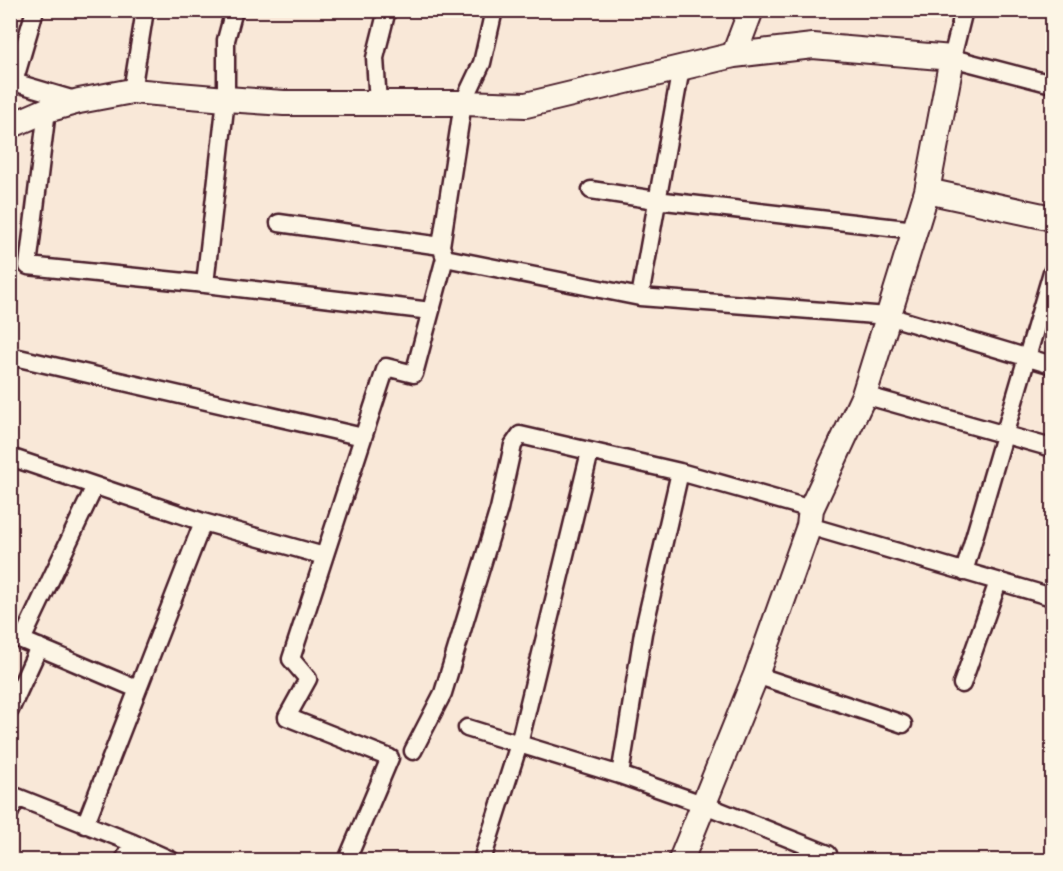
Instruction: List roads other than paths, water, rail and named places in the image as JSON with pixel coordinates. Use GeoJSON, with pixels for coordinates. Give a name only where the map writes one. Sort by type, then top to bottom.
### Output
{"type":"FeatureCollection","features":[{"type":"Feature","properties":{"kind":"street"},"geometry":{"type":"LineString","coordinates":[[35,10],[12,81],[79,101]]}},
{"type":"Feature","properties":{"kind":"street"},"geometry":{"type":"LineString","coordinates":[[132,91],[145,10]]}},
{"type":"Feature","properties":{"kind":"street"},"geometry":{"type":"LineString","coordinates":[[205,284],[226,99],[226,40],[234,10]]}},
{"type":"Feature","properties":{"kind":"street"},"geometry":{"type":"LineString","coordinates":[[378,103],[375,58],[387,10]]}},
{"type":"Feature","properties":{"kind":"street"},"geometry":{"type":"LineString","coordinates":[[347,861],[390,758],[287,717],[308,679],[291,659],[386,367],[414,374],[431,311],[443,252],[463,102],[482,63],[494,10]]}},
{"type":"Feature","properties":{"kind":"street"},"geometry":{"type":"LineString","coordinates":[[734,55],[751,10]]}},
{"type":"Feature","properties":{"kind":"street"},"geometry":{"type":"LineString","coordinates":[[681,861],[756,675],[810,517],[864,394],[927,191],[952,58],[964,10]]}},
{"type":"Feature","properties":{"kind":"street"},"geometry":{"type":"LineString","coordinates":[[10,126],[47,110],[79,101],[132,91],[284,102],[463,102],[526,105],[734,55],[813,46],[952,58],[1053,84]]}},
{"type":"Feature","properties":{"kind":"street"},"geometry":{"type":"LineString","coordinates":[[639,297],[681,68]]}},
{"type":"Feature","properties":{"kind":"street"},"geometry":{"type":"LineString","coordinates":[[47,110],[28,266],[431,311]]}},
{"type":"Feature","properties":{"kind":"street"},"geometry":{"type":"LineString","coordinates":[[591,190],[656,200],[915,230]]}},
{"type":"Feature","properties":{"kind":"street"},"geometry":{"type":"LineString","coordinates":[[927,191],[1053,218]]}},
{"type":"Feature","properties":{"kind":"street"},"geometry":{"type":"LineString","coordinates":[[279,223],[443,252],[639,297],[888,316],[1053,365]]}},
{"type":"Feature","properties":{"kind":"street"},"geometry":{"type":"LineString","coordinates":[[964,572],[1053,272]]}},
{"type":"Feature","properties":{"kind":"street"},"geometry":{"type":"LineString","coordinates":[[10,356],[363,437]]}},
{"type":"Feature","properties":{"kind":"street"},"geometry":{"type":"LineString","coordinates":[[864,394],[1053,448]]}},
{"type":"Feature","properties":{"kind":"street"},"geometry":{"type":"LineString","coordinates":[[413,751],[443,693],[499,509],[513,445],[520,435],[680,472],[964,572],[1053,597]]}},
{"type":"Feature","properties":{"kind":"street"},"geometry":{"type":"LineString","coordinates":[[482,861],[519,744],[590,452]]}},
{"type":"Feature","properties":{"kind":"street"},"geometry":{"type":"LineString","coordinates":[[10,457],[203,522],[324,556]]}},
{"type":"Feature","properties":{"kind":"street"},"geometry":{"type":"LineString","coordinates":[[620,775],[643,633],[680,472]]}},
{"type":"Feature","properties":{"kind":"street"},"geometry":{"type":"LineString","coordinates":[[95,486],[16,637],[137,689]]}},
{"type":"Feature","properties":{"kind":"street"},"geometry":{"type":"LineString","coordinates":[[85,825],[203,522]]}},
{"type":"Feature","properties":{"kind":"street"},"geometry":{"type":"LineString","coordinates":[[962,684],[998,582]]}},
{"type":"Feature","properties":{"kind":"street"},"geometry":{"type":"LineString","coordinates":[[10,710],[39,647]]}},
{"type":"Feature","properties":{"kind":"street"},"geometry":{"type":"LineString","coordinates":[[756,675],[903,724]]}},
{"type":"Feature","properties":{"kind":"street"},"geometry":{"type":"LineString","coordinates":[[467,729],[620,775],[705,805],[828,854]]}},
{"type":"Feature","properties":{"kind":"street"},"geometry":{"type":"LineString","coordinates":[[13,801],[133,843],[171,861]]}},
{"type":"Feature","properties":{"kind":"street"},"geometry":{"type":"LineString","coordinates":[[124,861],[133,843]]}}]}
